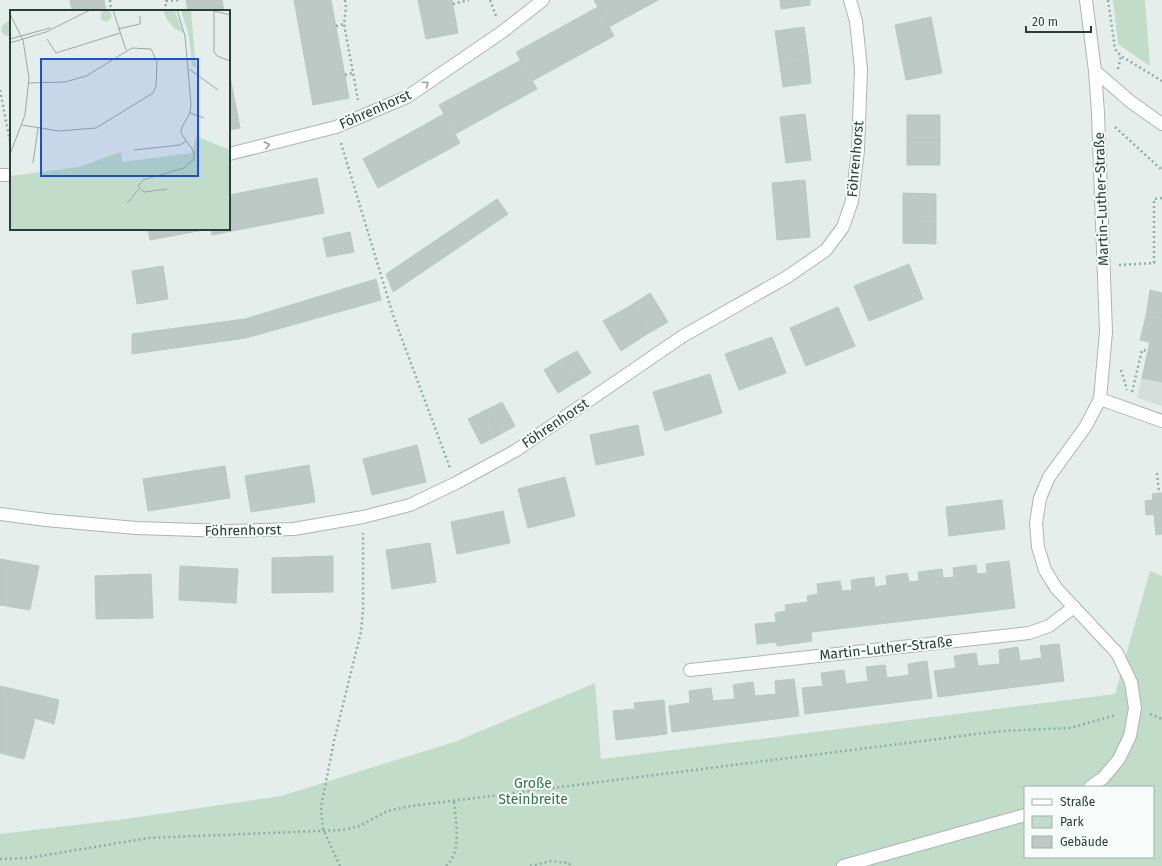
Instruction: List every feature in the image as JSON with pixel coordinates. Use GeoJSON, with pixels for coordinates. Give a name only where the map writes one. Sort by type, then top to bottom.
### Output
{"type":"FeatureCollection","features":[{"type":"Feature","properties":{"kind":"street","name":"Föhrenhorst"},"geometry":{"type":"LineString","coordinates":[[230,154],[336,127],[362,118],[407,97],[502,32],[543,0]]}},
{"type":"Feature","properties":{"kind":"street","name":"Föhrenhorst"},"geometry":{"type":"LineString","coordinates":[[0,514],[46,520],[136,528],[228,531],[294,529],[363,517],[410,505],[456,483],[515,451],[683,336],[787,277],[826,250],[843,227],[852,201],[857,157],[861,69],[856,21],[850,0]]}},
{"type":"Feature","properties":{"kind":"street","name":"Martin-Luther-Straße"},"geometry":{"type":"LineString","coordinates":[[1086,0],[1095,71],[1098,113],[1106,332],[1100,399],[1086,426],[1049,477],[1040,498],[1036,522],[1038,547],[1045,570],[1056,588],[1117,653],[1131,682],[1135,708],[1130,736],[1119,759],[1103,778],[1091,786]]}},
{"type":"Feature","properties":{"kind":"street"},"geometry":{"type":"LineString","coordinates":[[1095,71],[1130,102],[1162,124]]}},
{"type":"Feature","properties":{"kind":"street"},"geometry":{"type":"LineString","coordinates":[[1100,399],[1162,421]]}},
{"type":"Feature","properties":{"kind":"street","name":"Martin-Luther-Straße"},"geometry":{"type":"LineString","coordinates":[[690,670],[1029,633],[1049,626],[1074,607]]}},
{"type":"Feature","properties":{"kind":"street"},"geometry":{"type":"LineString","coordinates":[[843,866],[1024,815]]}},
{"type":"Feature","properties":{"kind":"path"},"geometry":{"type":"LineString","coordinates":[[110,0],[111,10]]}},
{"type":"Feature","properties":{"kind":"path"},"geometry":{"type":"LineString","coordinates":[[165,10],[166,0],[180,0]]}},
{"type":"Feature","properties":{"kind":"path"},"geometry":{"type":"LineString","coordinates":[[345,0],[346,8],[344,24],[362,118]]}},
{"type":"Feature","properties":{"kind":"path"},"geometry":{"type":"LineString","coordinates":[[453,4],[469,0]]}},
{"type":"Feature","properties":{"kind":"path"},"geometry":{"type":"LineString","coordinates":[[1108,0],[1115,49],[1121,56],[1162,81]]}},
{"type":"Feature","properties":{"kind":"path"},"geometry":{"type":"LineString","coordinates":[[336,26],[344,24]]}},
{"type":"Feature","properties":{"kind":"path"},"geometry":{"type":"LineString","coordinates":[[345,74],[353,74]]}},
{"type":"Feature","properties":{"kind":"path"},"geometry":{"type":"LineString","coordinates":[[0,90],[10,142]]}},
{"type":"Feature","properties":{"kind":"path"},"geometry":{"type":"LineString","coordinates":[[1098,113],[1162,170]]}},
{"type":"Feature","properties":{"kind":"path"},"geometry":{"type":"LineString","coordinates":[[336,127],[393,315],[456,483]]}},
{"type":"Feature","properties":{"kind":"path"},"geometry":{"type":"LineString","coordinates":[[1117,265],[1154,263],[1154,199],[1162,198]]}},
{"type":"Feature","properties":{"kind":"path"},"geometry":{"type":"LineString","coordinates":[[1130,398],[1142,350],[1148,351]]}},
{"type":"Feature","properties":{"kind":"path"},"geometry":{"type":"LineString","coordinates":[[1157,473],[1159,493]]}},
{"type":"Feature","properties":{"kind":"path"},"geometry":{"type":"LineString","coordinates":[[340,866],[323,830],[321,807],[334,740],[361,632],[363,610],[363,517]]}},
{"type":"Feature","properties":{"kind":"path"},"geometry":{"type":"LineString","coordinates":[[0,859],[28,858],[150,838],[342,830],[360,826],[387,811],[411,806],[1001,731],[1070,728],[1097,721],[1135,708]]}},
{"type":"Feature","properties":{"kind":"path"},"geometry":{"type":"LineString","coordinates":[[446,866],[450,862],[456,843],[454,800]]}},
{"type":"Feature","properties":{"kind":"path"},"geometry":{"type":"LineString","coordinates":[[530,866],[551,861],[569,863],[570,866]]}},
{"type":"Feature","properties":{"kind":"shaded area"},"geometry":{"type":"Polygon","coordinates":[[[1150,290],[1162,293],[1162,406],[1137,398],[1150,343],[1140,340],[1150,290]]]}},
{"type":"Feature","properties":{"kind":"green space"},"geometry":{"type":"Polygon","coordinates":[[[1113,0],[1145,0],[1150,66],[1118,44],[1113,0]]]}},
{"type":"Feature","properties":{"kind":"green space"},"geometry":{"type":"Polygon","coordinates":[[[10,20],[10,37],[4,35],[1,30],[2,26],[10,20]]]}},
{"type":"Feature","properties":{"kind":"green space","name":"Große Steinbreite"},"geometry":{"type":"Polygon","coordinates":[[[1150,571],[1162,576],[1162,866],[0,866],[0,834],[125,819],[281,796],[457,741],[595,683],[601,759],[1115,694],[1150,571]]]}},
{"type":"Feature","properties":{"kind":"building"},"geometry":{"type":"Polygon","coordinates":[[[70,0],[104,0],[106,10],[72,10],[70,0]]]}},
{"type":"Feature","properties":{"kind":"building"},"geometry":{"type":"Polygon","coordinates":[[[186,0],[222,0],[224,10],[188,10],[186,0]]]}},
{"type":"Feature","properties":{"kind":"building"},"geometry":{"type":"Polygon","coordinates":[[[294,0],[331,0],[349,98],[313,105],[294,0]]]}},
{"type":"Feature","properties":{"kind":"building"},"geometry":{"type":"Polygon","coordinates":[[[418,0],[452,0],[458,33],[426,39],[418,0]]]}},
{"type":"Feature","properties":{"kind":"building"},"geometry":{"type":"Polygon","coordinates":[[[594,0],[658,0],[609,27],[594,0]]]}},
{"type":"Feature","properties":{"kind":"building"},"geometry":{"type":"Polygon","coordinates":[[[780,0],[810,0],[810,5],[781,9],[780,0]]]}},
{"type":"Feature","properties":{"kind":"building"},"geometry":{"type":"Polygon","coordinates":[[[598,7],[614,36],[532,81],[516,52],[598,7]]]}},
{"type":"Feature","properties":{"kind":"building"},"geometry":{"type":"Polygon","coordinates":[[[931,17],[942,73],[906,80],[895,25],[931,17]]]}},
{"type":"Feature","properties":{"kind":"building"},"geometry":{"type":"Polygon","coordinates":[[[804,27],[808,55],[779,59],[775,31],[804,27]]]}},
{"type":"Feature","properties":{"kind":"building"},"geometry":{"type":"Polygon","coordinates":[[[808,55],[811,83],[783,87],[779,59],[808,55]]]}},
{"type":"Feature","properties":{"kind":"building"},"geometry":{"type":"Polygon","coordinates":[[[521,60],[537,89],[455,134],[439,105],[521,60]]]}},
{"type":"Feature","properties":{"kind":"building"},"geometry":{"type":"Polygon","coordinates":[[[230,76],[240,128],[230,130],[230,76]]]}},
{"type":"Feature","properties":{"kind":"building"},"geometry":{"type":"Polygon","coordinates":[[[444,114],[460,143],[378,188],[363,159],[444,114]]]}},
{"type":"Feature","properties":{"kind":"building"},"geometry":{"type":"Polygon","coordinates":[[[805,114],[808,137],[783,140],[780,117],[805,114]]]}},
{"type":"Feature","properties":{"kind":"building"},"geometry":{"type":"Polygon","coordinates":[[[907,115],[940,115],[940,140],[907,140],[907,115]]]}},
{"type":"Feature","properties":{"kind":"building"},"geometry":{"type":"Polygon","coordinates":[[[808,137],[811,160],[786,163],[783,140],[808,137]]]}},
{"type":"Feature","properties":{"kind":"building"},"geometry":{"type":"Polygon","coordinates":[[[907,140],[940,140],[940,165],[907,165],[907,140]]]}},
{"type":"Feature","properties":{"kind":"building"},"geometry":{"type":"Polygon","coordinates":[[[317,178],[324,213],[212,235],[211,230],[230,230],[230,195],[317,178]]]}},
{"type":"Feature","properties":{"kind":"building"},"geometry":{"type":"Polygon","coordinates":[[[805,180],[810,237],[777,240],[772,183],[805,180]]]}},
{"type":"Feature","properties":{"kind":"building"},"geometry":{"type":"Polygon","coordinates":[[[903,193],[936,194],[936,219],[903,218],[903,193]]]}},
{"type":"Feature","properties":{"kind":"building"},"geometry":{"type":"Polygon","coordinates":[[[497,199],[508,214],[393,292],[386,274],[497,199]]]}},
{"type":"Feature","properties":{"kind":"building"},"geometry":{"type":"Polygon","coordinates":[[[903,218],[936,219],[936,244],[903,243],[903,218]]]}},
{"type":"Feature","properties":{"kind":"building"},"geometry":{"type":"Polygon","coordinates":[[[148,230],[204,230],[150,240],[148,230]]]}},
{"type":"Feature","properties":{"kind":"building"},"geometry":{"type":"Polygon","coordinates":[[[350,232],[354,252],[327,257],[323,238],[350,232]]]}},
{"type":"Feature","properties":{"kind":"building"},"geometry":{"type":"Polygon","coordinates":[[[909,264],[923,299],[869,321],[854,286],[909,264]]]}},
{"type":"Feature","properties":{"kind":"building"},"geometry":{"type":"Polygon","coordinates":[[[163,266],[168,299],[137,304],[132,271],[163,266]]]}},
{"type":"Feature","properties":{"kind":"building"},"geometry":{"type":"Polygon","coordinates":[[[376,279],[381,300],[246,338],[132,354],[132,334],[245,319],[376,279]]]}},
{"type":"Feature","properties":{"kind":"building"},"geometry":{"type":"Polygon","coordinates":[[[1150,290],[1162,293],[1162,316],[1147,313],[1150,290]]]}},
{"type":"Feature","properties":{"kind":"building"},"geometry":{"type":"Polygon","coordinates":[[[650,293],[668,322],[647,334],[630,306],[650,293]]]}},
{"type":"Feature","properties":{"kind":"building"},"geometry":{"type":"Polygon","coordinates":[[[630,306],[647,334],[621,351],[603,321],[630,306]]]}},
{"type":"Feature","properties":{"kind":"building"},"geometry":{"type":"Polygon","coordinates":[[[838,307],[855,346],[806,366],[790,328],[838,307]]]}},
{"type":"Feature","properties":{"kind":"building"},"geometry":{"type":"Polygon","coordinates":[[[1147,313],[1162,316],[1162,382],[1142,378],[1150,342],[1140,340],[1147,313]]]}},
{"type":"Feature","properties":{"kind":"building"},"geometry":{"type":"Polygon","coordinates":[[[772,337],[786,373],[739,390],[725,354],[772,337]]]}},
{"type":"Feature","properties":{"kind":"building"},"geometry":{"type":"Polygon","coordinates":[[[577,351],[591,373],[576,382],[562,359],[577,351]]]}},
{"type":"Feature","properties":{"kind":"building"},"geometry":{"type":"Polygon","coordinates":[[[562,359],[576,382],[558,393],[544,370],[562,359]]]}},
{"type":"Feature","properties":{"kind":"building"},"geometry":{"type":"Polygon","coordinates":[[[710,374],[722,413],[665,431],[653,392],[710,374]]]}},
{"type":"Feature","properties":{"kind":"building"},"geometry":{"type":"Polygon","coordinates":[[[502,402],[515,426],[499,435],[486,410],[502,402]]]}},
{"type":"Feature","properties":{"kind":"building"},"geometry":{"type":"Polygon","coordinates":[[[486,410],[499,435],[481,444],[468,419],[486,410]]]}},
{"type":"Feature","properties":{"kind":"building"},"geometry":{"type":"Polygon","coordinates":[[[638,425],[644,455],[596,465],[590,435],[638,425]]]}},
{"type":"Feature","properties":{"kind":"building"},"geometry":{"type":"Polygon","coordinates":[[[417,445],[426,482],[372,495],[363,459],[417,445]]]}},
{"type":"Feature","properties":{"kind":"building"},"geometry":{"type":"Polygon","coordinates":[[[309,465],[315,502],[251,512],[245,476],[309,465]]]}},
{"type":"Feature","properties":{"kind":"building"},"geometry":{"type":"Polygon","coordinates":[[[225,466],[230,498],[148,511],[143,479],[225,466]]]}},
{"type":"Feature","properties":{"kind":"building"},"geometry":{"type":"Polygon","coordinates":[[[565,477],[575,516],[528,528],[518,489],[565,477]]]}},
{"type":"Feature","properties":{"kind":"building"},"geometry":{"type":"Polygon","coordinates":[[[1162,493],[1162,534],[1156,535],[1154,514],[1146,515],[1145,501],[1153,500],[1152,494],[1162,493]]]}},
{"type":"Feature","properties":{"kind":"building"},"geometry":{"type":"Polygon","coordinates":[[[1002,500],[1005,529],[949,536],[946,507],[1002,500]]]}},
{"type":"Feature","properties":{"kind":"building"},"geometry":{"type":"Polygon","coordinates":[[[503,511],[510,543],[457,554],[451,522],[503,511]]]}},
{"type":"Feature","properties":{"kind":"building"},"geometry":{"type":"Polygon","coordinates":[[[430,543],[436,582],[392,589],[386,550],[430,543]]]}},
{"type":"Feature","properties":{"kind":"building"},"geometry":{"type":"Polygon","coordinates":[[[333,556],[333,592],[272,593],[272,558],[333,556]]]}},
{"type":"Feature","properties":{"kind":"building"},"geometry":{"type":"Polygon","coordinates":[[[0,559],[39,566],[30,610],[0,605],[0,559]]]}},
{"type":"Feature","properties":{"kind":"building"},"geometry":{"type":"Polygon","coordinates":[[[1009,561],[1015,608],[811,632],[812,641],[777,646],[777,642],[757,644],[755,624],[776,622],[775,613],[786,611],[785,605],[808,602],[807,596],[818,594],[817,584],[840,581],[842,591],[852,590],[851,580],[874,577],[875,587],[887,585],[886,576],[907,573],[909,582],[919,581],[918,572],[942,569],[943,578],[954,577],[953,568],[976,565],[977,574],[987,573],[986,564],[1009,561]]]}},
{"type":"Feature","properties":{"kind":"building"},"geometry":{"type":"Polygon","coordinates":[[[180,566],[238,569],[236,603],[179,600],[180,566]]]}},
{"type":"Feature","properties":{"kind":"building"},"geometry":{"type":"Polygon","coordinates":[[[151,574],[153,618],[96,619],[95,576],[151,574]]]}},
{"type":"Feature","properties":{"kind":"building"},"geometry":{"type":"Polygon","coordinates":[[[1059,644],[1064,681],[938,697],[934,671],[956,668],[954,656],[976,653],[978,666],[1000,664],[999,650],[1018,647],[1020,661],[1042,658],[1040,646],[1059,644]]]}},
{"type":"Feature","properties":{"kind":"building"},"geometry":{"type":"Polygon","coordinates":[[[927,661],[932,698],[805,714],[802,688],[823,686],[821,673],[844,670],[846,684],[868,681],[866,667],[885,665],[887,678],[909,675],[908,664],[927,661]]]}},
{"type":"Feature","properties":{"kind":"building"},"geometry":{"type":"Polygon","coordinates":[[[794,679],[799,716],[672,732],[669,706],[690,703],[689,691],[711,688],[713,701],[735,699],[733,685],[753,682],[755,696],[776,694],[775,681],[794,679]]]}},
{"type":"Feature","properties":{"kind":"building"},"geometry":{"type":"Polygon","coordinates":[[[0,686],[59,700],[54,724],[35,718],[24,759],[0,753],[0,686]]]}},
{"type":"Feature","properties":{"kind":"building"},"geometry":{"type":"Polygon","coordinates":[[[664,700],[667,734],[616,740],[613,711],[635,709],[634,703],[664,700]]]}}]}
